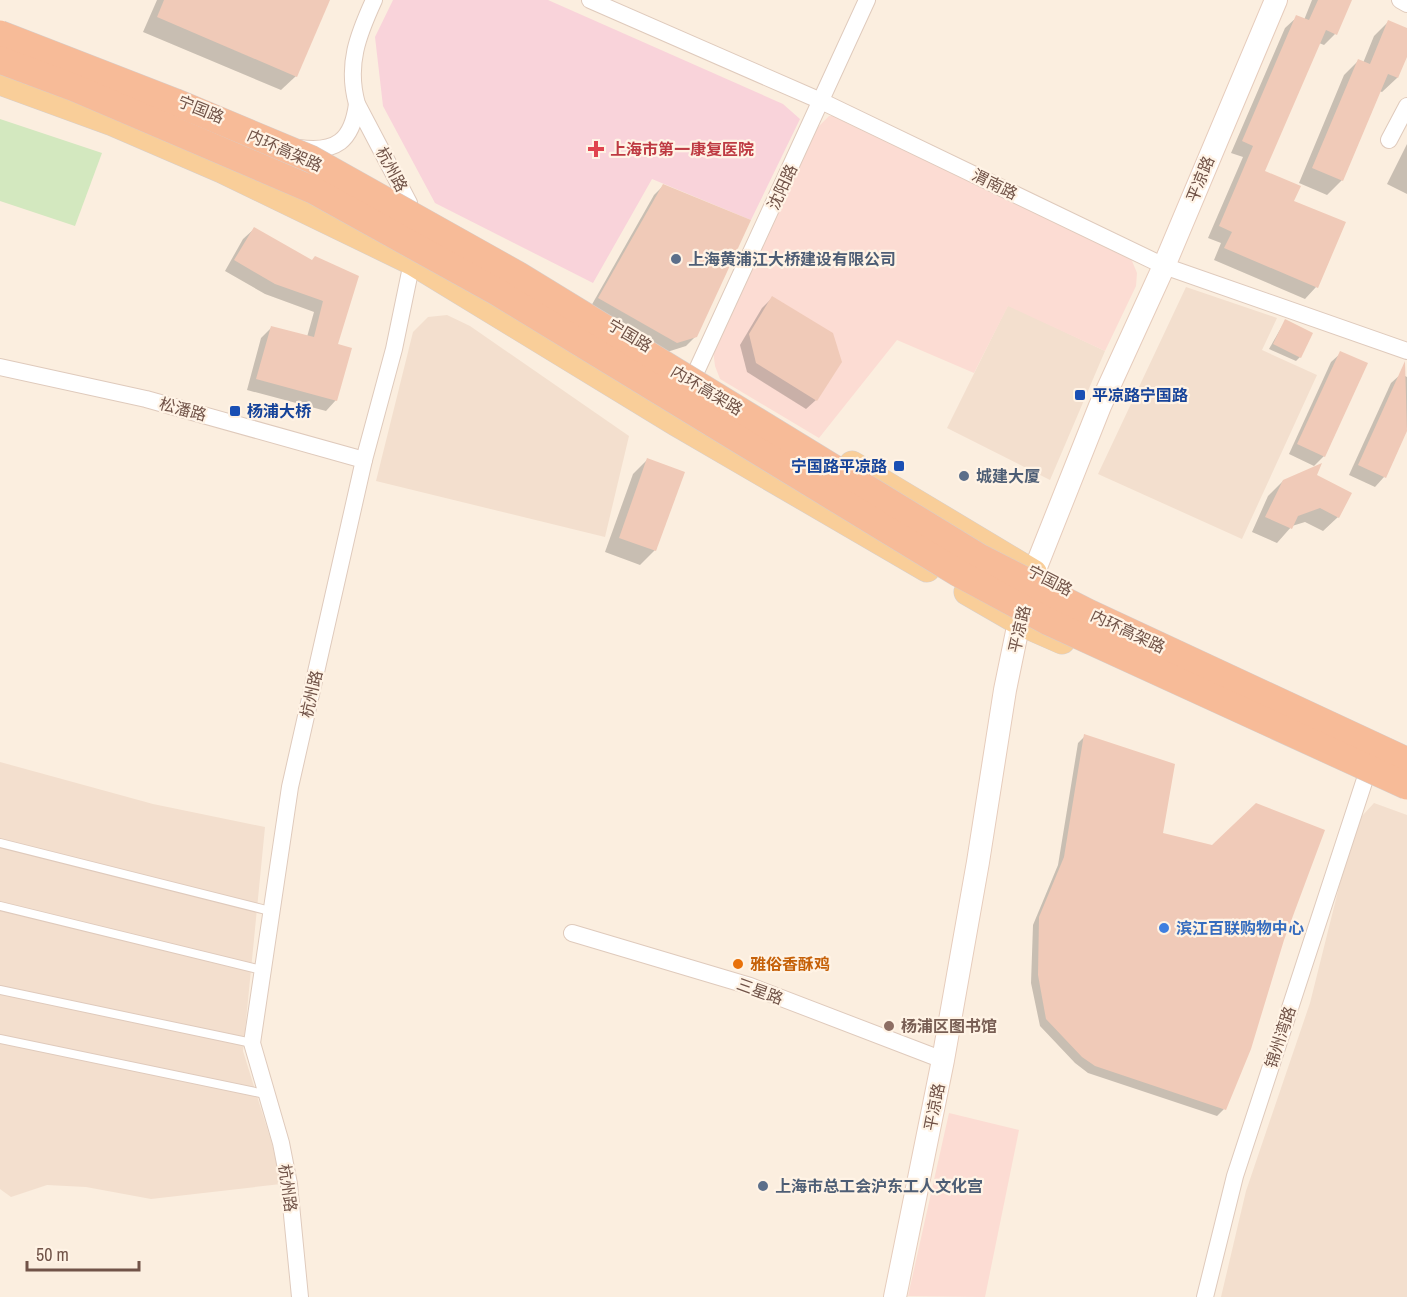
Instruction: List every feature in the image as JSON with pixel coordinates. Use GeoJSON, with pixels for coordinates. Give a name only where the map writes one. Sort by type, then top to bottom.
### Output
{"type":"FeatureCollection","features":[{"type":"Feature","properties":{"kind":"highway","name":"内环高架路"},"geometry":{"type":"LineString","coordinates":[[0,34],[175,102],[311,159],[518,275],[979,557],[1089,613],[1407,761]]}},
{"type":"Feature","properties":{"kind":"highway","name":"内环高架路"},"geometry":{"type":"LineString","coordinates":[[0,60],[75,88],[312,190],[497,292],[880,527],[968,578],[1048,621],[1407,786]]}},
{"type":"Feature","properties":{"kind":"main road","name":"平凉路"},"geometry":{"type":"LineString","coordinates":[[895,1297],[943,1060],[1005,690],[1019,622],[1034,572],[1100,406],[1164,266],[1276,0]]}},
{"type":"Feature","properties":{"kind":"main road","name":"宁国路"},"geometry":{"type":"LineString","coordinates":[[0,28],[298,148],[409,202],[695,374],[1034,572],[1407,753]]}},
{"type":"Feature","properties":{"kind":"main road"},"geometry":{"type":"LineString","coordinates":[[0,82],[113,123],[222,170],[412,262],[676,423],[1019,622],[1407,798]]}},
{"type":"Feature","properties":{"kind":"street","name":"杭州路"},"geometry":{"type":"LineString","coordinates":[[300,1297],[289,1184],[281,1143],[252,1043],[290,788],[364,460],[394,350],[412,262],[409,202],[357,104],[352,89],[353,52],[374,0]]}},
{"type":"Feature","properties":{"kind":"street","name":"渭南路"},"geometry":{"type":"LineString","coordinates":[[590,0],[821,101],[1164,266],[1407,351]]}},
{"type":"Feature","properties":{"kind":"street","name":"沈阳路"},"geometry":{"type":"LineString","coordinates":[[695,374],[867,0]]}},
{"type":"Feature","properties":{"kind":"street"},"geometry":{"type":"LineString","coordinates":[[1400,0],[1407,4]]}},
{"type":"Feature","properties":{"kind":"street","name":"杭州路"},"geometry":{"type":"LineString","coordinates":[[298,148],[324,149],[347,137],[354,122],[357,104]]}},
{"type":"Feature","properties":{"kind":"street"},"geometry":{"type":"LineString","coordinates":[[1389,140],[1407,106]]}},
{"type":"Feature","properties":{"kind":"street","name":"松潘路"},"geometry":{"type":"LineString","coordinates":[[0,368],[146,399],[364,460]]}},
{"type":"Feature","properties":{"kind":"street","name":"锦州湾路"},"geometry":{"type":"LineString","coordinates":[[1205,1297],[1235,1176],[1365,779]]}},
{"type":"Feature","properties":{"kind":"street","name":"三星路"},"geometry":{"type":"LineString","coordinates":[[572,933],[750,986],[943,1060]]}},
{"type":"Feature","properties":{"kind":"lane"},"geometry":{"type":"LineString","coordinates":[[0,843],[270,911]]}},
{"type":"Feature","properties":{"kind":"lane"},"geometry":{"type":"LineString","coordinates":[[0,906],[262,970]]}},
{"type":"Feature","properties":{"kind":"lane"},"geometry":{"type":"LineString","coordinates":[[0,990],[252,1043]]}},
{"type":"Feature","properties":{"kind":"lane"},"geometry":{"type":"LineString","coordinates":[[0,1039],[265,1094]]}},
{"type":"Feature","properties":{"kind":"shaded area","name":"上海市第一康复医院"},"geometry":{"type":"Polygon","coordinates":[[[393,0],[548,0],[783,104],[800,119],[751,220],[652,179],[593,283],[435,203],[383,106],[375,37],[393,0]]]}},
{"type":"Feature","properties":{"kind":"shaded area"},"geometry":{"type":"Polygon","coordinates":[[[829,116],[835,116],[1130,256],[1137,273],[1136,286],[1105,351],[1008,306],[974,373],[897,340],[819,438],[720,379],[715,366],[713,350],[818,127],[829,116]]]}},
{"type":"Feature","properties":{"kind":"shaded area"},"geometry":{"type":"Polygon","coordinates":[[[1186,287],[1277,318],[1262,350],[1317,375],[1242,539],[1098,474],[1186,287]]]}},
{"type":"Feature","properties":{"kind":"shaded area"},"geometry":{"type":"Polygon","coordinates":[[[1008,305],[1105,351],[1050,480],[947,428],[1008,305]]]}},
{"type":"Feature","properties":{"kind":"shaded area"},"geometry":{"type":"Polygon","coordinates":[[[447,315],[470,326],[629,436],[605,537],[376,481],[413,332],[428,317],[447,315]]]}},
{"type":"Feature","properties":{"kind":"shaded area"},"geometry":{"type":"Polygon","coordinates":[[[0,762],[153,804],[265,827],[243,1051],[272,1144],[281,1184],[151,1199],[86,1187],[47,1185],[11,1197],[0,1189],[0,762]]]}},
{"type":"Feature","properties":{"kind":"shaded area"},"geometry":{"type":"Polygon","coordinates":[[[1374,803],[1407,815],[1407,1297],[1221,1297],[1246,1191],[1310,1003],[1344,867],[1362,816],[1374,803]]]}},
{"type":"Feature","properties":{"kind":"shaded area"},"geometry":{"type":"Polygon","coordinates":[[[949,1113],[1019,1130],[985,1297],[908,1296],[949,1113]]]}},
{"type":"Feature","properties":{"kind":"green space"},"geometry":{"type":"Polygon","coordinates":[[[0,119],[102,153],[75,226],[0,201],[0,119]]]}},
{"type":"Feature","properties":{"kind":"building"},"geometry":{"type":"Polygon","coordinates":[[[164,0],[330,0],[297,77],[157,17],[164,0]]]}},
{"type":"Feature","properties":{"kind":"building"},"geometry":{"type":"Polygon","coordinates":[[[1318,0],[1352,0],[1337,35],[1326,30],[1265,171],[1301,186],[1294,201],[1346,222],[1318,288],[1224,248],[1232,232],[1219,226],[1253,146],[1242,141],[1296,15],[1309,20],[1318,0]]]}},
{"type":"Feature","properties":{"kind":"building"},"geometry":{"type":"Polygon","coordinates":[[[1388,20],[1407,28],[1407,57],[1398,78],[1388,74],[1343,181],[1312,168],[1358,59],[1370,64],[1388,20]]]}},
{"type":"Feature","properties":{"kind":"building","name":"上海黄浦江大桥建设有限公司"},"geometry":{"type":"Polygon","coordinates":[[[663,184],[751,220],[697,337],[677,343],[598,298],[663,184]]]}},
{"type":"Feature","properties":{"kind":"building"},"geometry":{"type":"Polygon","coordinates":[[[254,227],[312,260],[315,256],[359,276],[338,344],[352,348],[337,401],[256,379],[271,326],[314,337],[323,301],[275,284],[234,260],[254,227]]]}},
{"type":"Feature","properties":{"kind":"building"},"geometry":{"type":"Polygon","coordinates":[[[772,296],[833,333],[842,362],[817,401],[756,363],[749,334],[772,296]]]}},
{"type":"Feature","properties":{"kind":"building"},"geometry":{"type":"Polygon","coordinates":[[[1285,319],[1313,333],[1301,358],[1273,344],[1285,319]]]}},
{"type":"Feature","properties":{"kind":"building"},"geometry":{"type":"Polygon","coordinates":[[[1340,351],[1368,363],[1325,457],[1297,444],[1340,351]]]}},
{"type":"Feature","properties":{"kind":"building"},"geometry":{"type":"Polygon","coordinates":[[[1405,361],[1407,431],[1386,478],[1358,465],[1405,361]]]}},
{"type":"Feature","properties":{"kind":"building"},"geometry":{"type":"Polygon","coordinates":[[[647,458],[685,472],[656,551],[619,538],[647,458]]]}},
{"type":"Feature","properties":{"kind":"building"},"geometry":{"type":"Polygon","coordinates":[[[1322,463],[1317,475],[1352,493],[1339,518],[1320,508],[1298,516],[1292,529],[1265,517],[1283,480],[1322,463]]]}},
{"type":"Feature","properties":{"kind":"building","name":"滨江百联购物中心"},"geometry":{"type":"Polygon","coordinates":[[[1084,734],[1175,764],[1163,833],[1212,845],[1256,803],[1325,830],[1284,940],[1251,1049],[1226,1110],[1095,1066],[1082,1057],[1046,1019],[1038,975],[1039,917],[1064,857],[1084,734]]]}},
{"type":"Feature","properties":{"kind":"place","name":"上海市第一康复医院"},"geometry":{"type":"Point","coordinates":[596,149]}},
{"type":"Feature","properties":{"kind":"place","name":"上海黄浦江大桥建设有限公司"},"geometry":{"type":"Point","coordinates":[676,259]}},
{"type":"Feature","properties":{"kind":"place","name":"平凉路宁国路"},"geometry":{"type":"Point","coordinates":[1080,395]}},
{"type":"Feature","properties":{"kind":"place","name":"杨浦大桥"},"geometry":{"type":"Point","coordinates":[235,411]}},
{"type":"Feature","properties":{"kind":"place","name":"宁国路平凉路"},"geometry":{"type":"Point","coordinates":[899,466]}},
{"type":"Feature","properties":{"kind":"place","name":"城建大厦"},"geometry":{"type":"Point","coordinates":[964,476]}},
{"type":"Feature","properties":{"kind":"place","name":"滨江百联购物中心"},"geometry":{"type":"Point","coordinates":[1164,928]}},
{"type":"Feature","properties":{"kind":"place","name":"雅俗香酥鸡"},"geometry":{"type":"Point","coordinates":[738,964]}},
{"type":"Feature","properties":{"kind":"place","name":"杨浦区图书馆"},"geometry":{"type":"Point","coordinates":[889,1026]}},
{"type":"Feature","properties":{"kind":"place","name":"上海市总工会沪东工人文化宫"},"geometry":{"type":"Point","coordinates":[763,1186]}}]}
